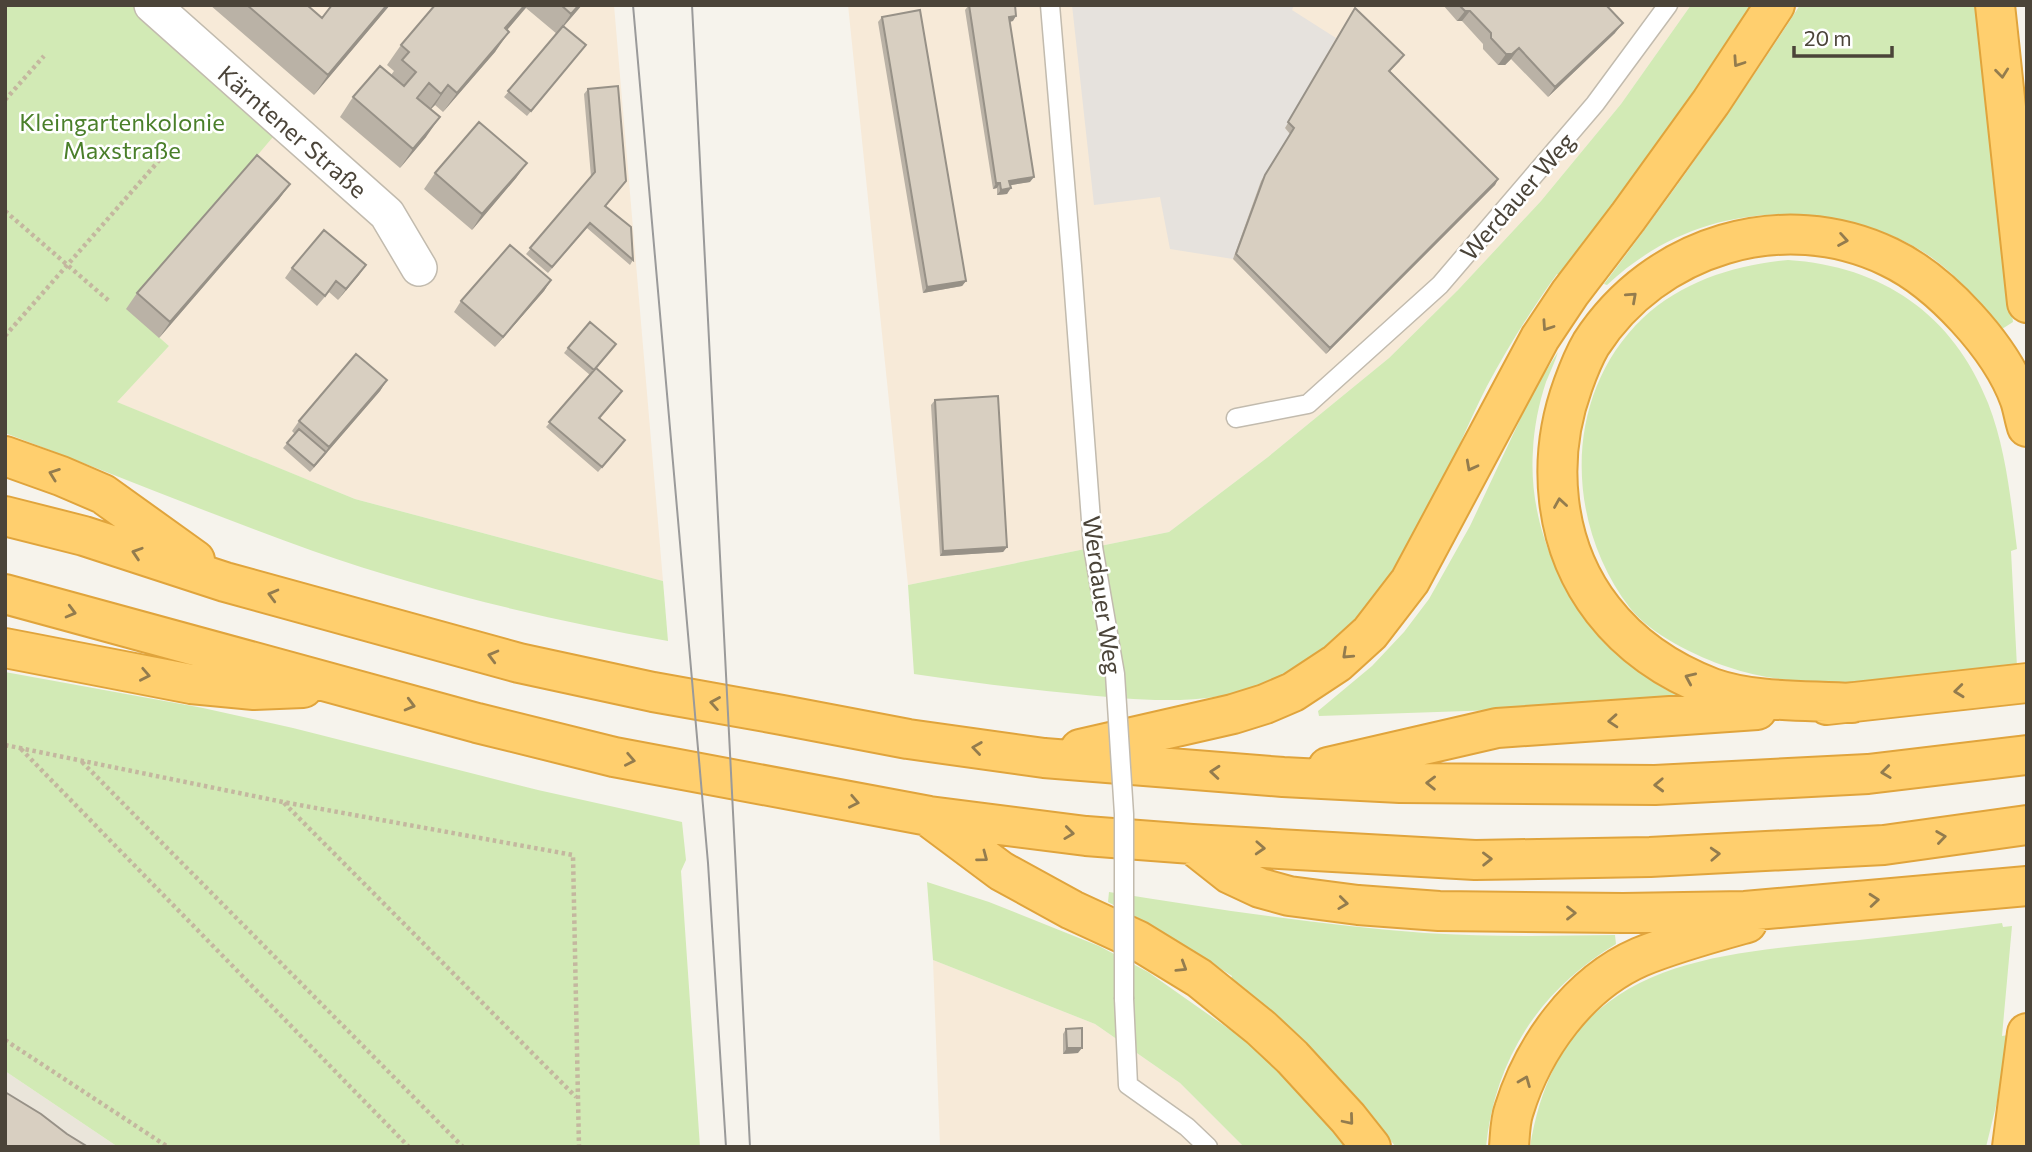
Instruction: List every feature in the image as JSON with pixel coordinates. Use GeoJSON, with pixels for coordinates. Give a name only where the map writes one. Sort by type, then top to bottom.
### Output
{"type":"FeatureCollection","features":[{"type":"Feature","properties":{"kind":"highway"},"geometry":{"type":"LineString","coordinates":[[1044,758],[1233,714],[1265,704],[1293,692],[1337,663],[1370,633],[1410,581],[1540,338],[1570,293],[1711,102],[1775,5]]}},
{"type":"Feature","properties":{"kind":"highway"},"geometry":{"type":"LineString","coordinates":[[1995,5],[2027,303]]}},
{"type":"Feature","properties":{"kind":"highway"},"geometry":{"type":"LineString","coordinates":[[1852,703],[1750,697],[1715,689],[1654,658],[1603,610],[1584,580],[1563,523],[1556,468],[1566,403],[1590,346],[1624,303],[1677,263],[1706,250],[1735,240],[1793,234],[1846,241],[1909,266],[1950,300],[1970,321],[1995,355],[2020,399],[2027,428]]}},
{"type":"Feature","properties":{"kind":"highway"},"geometry":{"type":"LineString","coordinates":[[5,456],[103,494],[225,582]]}},
{"type":"Feature","properties":{"kind":"highway"},"geometry":{"type":"LineString","coordinates":[[5,516],[83,536],[225,582],[519,663],[653,692],[908,739],[1044,758],[1283,777],[1401,783],[1655,785],[1868,774],[2027,755]]}},
{"type":"Feature","properties":{"kind":"highway"},"geometry":{"type":"LineString","coordinates":[[5,594],[477,723],[614,757],[929,816],[1086,835],[1192,844],[1475,859],[1650,857],[1884,845],[2027,825]]}},
{"type":"Feature","properties":{"kind":"highway"},"geometry":{"type":"LineString","coordinates":[[5,648],[191,684],[254,690],[344,687]]}},
{"type":"Feature","properties":{"kind":"highway"},"geometry":{"type":"LineString","coordinates":[[1283,777],[1497,728],[1852,703],[2027,683]]}},
{"type":"Feature","properties":{"kind":"highway"},"geometry":{"type":"LineString","coordinates":[[929,816],[1001,871],[1072,910],[1137,940],[1208,985],[1261,1028],[1292,1058],[1371,1147]]}},
{"type":"Feature","properties":{"kind":"highway"},"geometry":{"type":"LineString","coordinates":[[1192,844],[1230,874],[1260,888],[1289,896],[1358,905],[1474,912],[1623,914],[1745,911],[2027,886]]}},
{"type":"Feature","properties":{"kind":"highway"},"geometry":{"type":"LineString","coordinates":[[1509,1147],[1513,1112],[1527,1075],[1548,1037],[1574,1005],[1606,977],[1638,958],[1806,906]]}},
{"type":"Feature","properties":{"kind":"highway"},"geometry":{"type":"LineString","coordinates":[[2012,1147],[2027,1033]]}},
{"type":"Feature","properties":{"kind":"highway"},"geometry":{"type":"LineString","coordinates":[[1998,1147],[2021,1083]]}},
{"type":"Feature","properties":{"kind":"street","name":"Kärntener Straße"},"geometry":{"type":"LineString","coordinates":[[152,5],[387,214],[419,268]]}},
{"type":"Feature","properties":{"kind":"lane","name":"Werdauer Weg"},"geometry":{"type":"LineString","coordinates":[[1049,5],[1093,547],[1115,674],[1124,814],[1124,999],[1128,1084],[1187,1126],[1208,1147]]}},
{"type":"Feature","properties":{"kind":"lane","name":"Werdauer Weg"},"geometry":{"type":"LineString","coordinates":[[1236,418],[1308,404],[1440,285],[1595,104],[1668,5]]}},
{"type":"Feature","properties":{"kind":"path"},"geometry":{"type":"LineString","coordinates":[[5,100],[44,56]]}},
{"type":"Feature","properties":{"kind":"path"},"geometry":{"type":"LineString","coordinates":[[5,336],[170,148]]}},
{"type":"Feature","properties":{"kind":"path"},"geometry":{"type":"LineString","coordinates":[[5,211],[109,301]]}},
{"type":"Feature","properties":{"kind":"path"},"geometry":{"type":"LineString","coordinates":[[5,745],[283,802],[573,855],[579,1147]]}},
{"type":"Feature","properties":{"kind":"path"},"geometry":{"type":"LineString","coordinates":[[20,748],[409,1147]]}},
{"type":"Feature","properties":{"kind":"path"},"geometry":{"type":"LineString","coordinates":[[81,761],[463,1147]]}},
{"type":"Feature","properties":{"kind":"path"},"geometry":{"type":"LineString","coordinates":[[283,802],[577,1098]]}},
{"type":"Feature","properties":{"kind":"path"},"geometry":{"type":"LineString","coordinates":[[5,1040],[168,1147]]}},
{"type":"Feature","properties":{"kind":"shaded area"},"geometry":{"type":"Polygon","coordinates":[[[152,5],[614,5],[663,581],[355,499],[116,402],[169,346],[126,309],[152,5]]]}},
{"type":"Feature","properties":{"kind":"shaded area"},"geometry":{"type":"Polygon","coordinates":[[[848,5],[1691,5],[1621,104],[1541,201],[1458,290],[1389,358],[1268,457],[1169,532],[908,585],[848,5]]]}},
{"type":"Feature","properties":{"kind":"shaded area"},"geometry":{"type":"Polygon","coordinates":[[[1072,5],[1294,5],[1292,10],[1336,38],[1285,128],[1290,134],[1261,181],[1233,259],[1170,249],[1160,197],[1094,205],[1072,5]]]}},
{"type":"Feature","properties":{"kind":"shaded area"},"geometry":{"type":"Polygon","coordinates":[[[933,960],[1095,1024],[1180,1083],[1244,1147],[940,1147],[933,960]]]}},
{"type":"Feature","properties":{"kind":"shaded area"},"geometry":{"type":"Polygon","coordinates":[[[5,1071],[118,1147],[5,1147],[5,1071]]]}},
{"type":"Feature","properties":{"kind":"green space","name":"Kleingartenkolonie Maxstraße"},"geometry":{"type":"Polygon","coordinates":[[[5,5],[152,5],[284,124],[127,309],[169,346],[117,402],[355,499],[663,581],[668,641],[578,624],[400,579],[313,551],[5,433],[5,5]]]}},
{"type":"Feature","properties":{"kind":"green space"},"geometry":{"type":"Polygon","coordinates":[[[1691,5],[1756,5],[1562,277],[1557,274],[1529,315],[1487,386],[1436,496],[1410,543],[1370,605],[1339,638],[1292,671],[1264,684],[1204,698],[1173,700],[1110,697],[914,674],[908,585],[1169,532],[1268,457],[1389,358],[1458,290],[1541,201],[1621,104],[1691,5]]]}},
{"type":"Feature","properties":{"kind":"green space"},"geometry":{"type":"Polygon","coordinates":[[[1800,5],[1976,5],[2013,322],[2002,329],[1951,273],[1912,245],[1870,228],[1815,216],[1751,217],[1720,222],[1689,232],[1661,246],[1633,263],[1607,285],[1604,284],[1705,146],[1800,5]]]}},
{"type":"Feature","properties":{"kind":"green space"},"geometry":{"type":"Polygon","coordinates":[[[1788,260],[1822,264],[1854,272],[1883,284],[1910,300],[1934,320],[1955,344],[1973,372],[1994,421],[2010,494],[2017,549],[2011,551],[2017,667],[1871,682],[1797,681],[1761,676],[1716,663],[1689,651],[1649,627],[1630,608],[1608,574],[1593,537],[1584,498],[1582,459],[1586,420],[1598,383],[1617,349],[1643,318],[1692,285],[1729,271],[1788,260]]]}},
{"type":"Feature","properties":{"kind":"green space"},"geometry":{"type":"Polygon","coordinates":[[[1558,352],[1541,398],[1533,450],[1534,487],[1540,524],[1552,559],[1569,593],[1591,624],[1616,651],[1645,675],[1676,695],[1670,704],[1319,716],[1318,711],[1372,666],[1404,632],[1429,599],[1470,526],[1535,388],[1558,352]]]}},
{"type":"Feature","properties":{"kind":"green space"},"geometry":{"type":"Polygon","coordinates":[[[5,672],[203,708],[538,790],[682,822],[686,860],[681,871],[700,1147],[118,1147],[5,1071],[5,672]]]}},
{"type":"Feature","properties":{"kind":"green space"},"geometry":{"type":"Polygon","coordinates":[[[927,882],[989,902],[1099,946],[1148,972],[1229,1029],[1232,1026],[1292,1084],[1347,1147],[1244,1147],[1180,1083],[1095,1024],[933,960],[927,882]]]}},
{"type":"Feature","properties":{"kind":"green space"},"geometry":{"type":"Polygon","coordinates":[[[1109,892],[1346,926],[1473,935],[1615,935],[1616,944],[1589,962],[1565,983],[1526,1029],[1499,1084],[1486,1147],[1396,1147],[1355,1098],[1230,981],[1232,976],[1155,927],[1108,902],[1109,892]]]}},
{"type":"Feature","properties":{"kind":"green space"},"geometry":{"type":"Polygon","coordinates":[[[2002,923],[2003,927],[2012,926],[2002,1036],[2008,1035],[1997,1102],[1986,1147],[1530,1147],[1546,1085],[1572,1038],[1607,1003],[1648,979],[1695,963],[1747,952],[2002,923]]]}},
{"type":"Feature","properties":{"kind":"building"},"geometry":{"type":"Polygon","coordinates":[[[247,5],[307,5],[322,18],[332,5],[387,5],[328,75],[247,5]]]}},
{"type":"Feature","properties":{"kind":"building"},"geometry":{"type":"Polygon","coordinates":[[[435,5],[525,5],[505,28],[509,32],[457,93],[448,85],[441,94],[429,83],[417,98],[440,117],[413,149],[353,97],[380,66],[404,86],[416,72],[402,60],[409,52],[401,45],[435,5]]]}},
{"type":"Feature","properties":{"kind":"building"},"geometry":{"type":"Polygon","coordinates":[[[561,5],[579,5],[571,14],[561,5]]]}},
{"type":"Feature","properties":{"kind":"building"},"geometry":{"type":"Polygon","coordinates":[[[969,5],[1015,5],[1016,16],[1009,17],[1034,177],[1009,181],[1011,188],[1001,190],[1000,183],[996,183],[969,5]]]}},
{"type":"Feature","properties":{"kind":"building"},"geometry":{"type":"Polygon","coordinates":[[[1459,5],[1606,5],[1623,23],[1555,87],[1519,48],[1512,54],[1506,54],[1470,11],[1465,11],[1459,5]]]}},
{"type":"Feature","properties":{"kind":"building"},"geometry":{"type":"Polygon","coordinates":[[[1355,8],[1404,55],[1389,71],[1498,179],[1330,348],[1236,254],[1265,175],[1294,128],[1288,122],[1355,8]]]}},
{"type":"Feature","properties":{"kind":"building"},"geometry":{"type":"Polygon","coordinates":[[[920,10],[966,281],[927,287],[882,17],[920,10]]]}},
{"type":"Feature","properties":{"kind":"building"},"geometry":{"type":"Polygon","coordinates":[[[563,26],[586,45],[531,111],[508,91],[563,26]]]}},
{"type":"Feature","properties":{"kind":"building"},"geometry":{"type":"Polygon","coordinates":[[[618,86],[626,181],[605,206],[631,227],[633,260],[590,223],[552,267],[530,248],[595,172],[588,89],[618,86]]]}},
{"type":"Feature","properties":{"kind":"building"},"geometry":{"type":"Polygon","coordinates":[[[479,122],[527,163],[482,214],[435,173],[479,122]]]}},
{"type":"Feature","properties":{"kind":"building"},"geometry":{"type":"Polygon","coordinates":[[[257,155],[290,184],[170,322],[137,293],[257,155]]]}},
{"type":"Feature","properties":{"kind":"building"},"geometry":{"type":"Polygon","coordinates":[[[324,230],[366,265],[346,289],[336,281],[325,296],[292,268],[324,230]]]}},
{"type":"Feature","properties":{"kind":"building"},"geometry":{"type":"Polygon","coordinates":[[[510,245],[551,280],[503,337],[461,301],[510,245]]]}},
{"type":"Feature","properties":{"kind":"building"},"geometry":{"type":"Polygon","coordinates":[[[590,322],[616,344],[594,370],[568,348],[590,322]]]}},
{"type":"Feature","properties":{"kind":"building"},"geometry":{"type":"Polygon","coordinates":[[[356,354],[387,380],[329,447],[299,421],[356,354]]]}},
{"type":"Feature","properties":{"kind":"building"},"geometry":{"type":"Polygon","coordinates":[[[596,368],[622,391],[599,418],[625,440],[602,467],[549,422],[596,368]]]}},
{"type":"Feature","properties":{"kind":"building"},"geometry":{"type":"Polygon","coordinates":[[[998,396],[1007,547],[943,551],[935,400],[998,396]]]}},
{"type":"Feature","properties":{"kind":"building"},"geometry":{"type":"Polygon","coordinates":[[[299,429],[326,452],[314,466],[287,443],[299,429]]]}},
{"type":"Feature","properties":{"kind":"building"},"geometry":{"type":"Polygon","coordinates":[[[1082,1028],[1082,1048],[1067,1048],[1066,1029],[1082,1028]]]}},
{"type":"Feature","properties":{"kind":"building"},"geometry":{"type":"Polygon","coordinates":[[[5,1092],[41,1114],[88,1147],[5,1147],[5,1092]]]}},
{"type":"Feature","properties":{"kind":"tram line"},"geometry":{"type":"LineString","coordinates":[[633,5],[708,863],[726,1147]]}},
{"type":"Feature","properties":{"kind":"tram line"},"geometry":{"type":"LineString","coordinates":[[692,5],[750,1147]]}}]}
